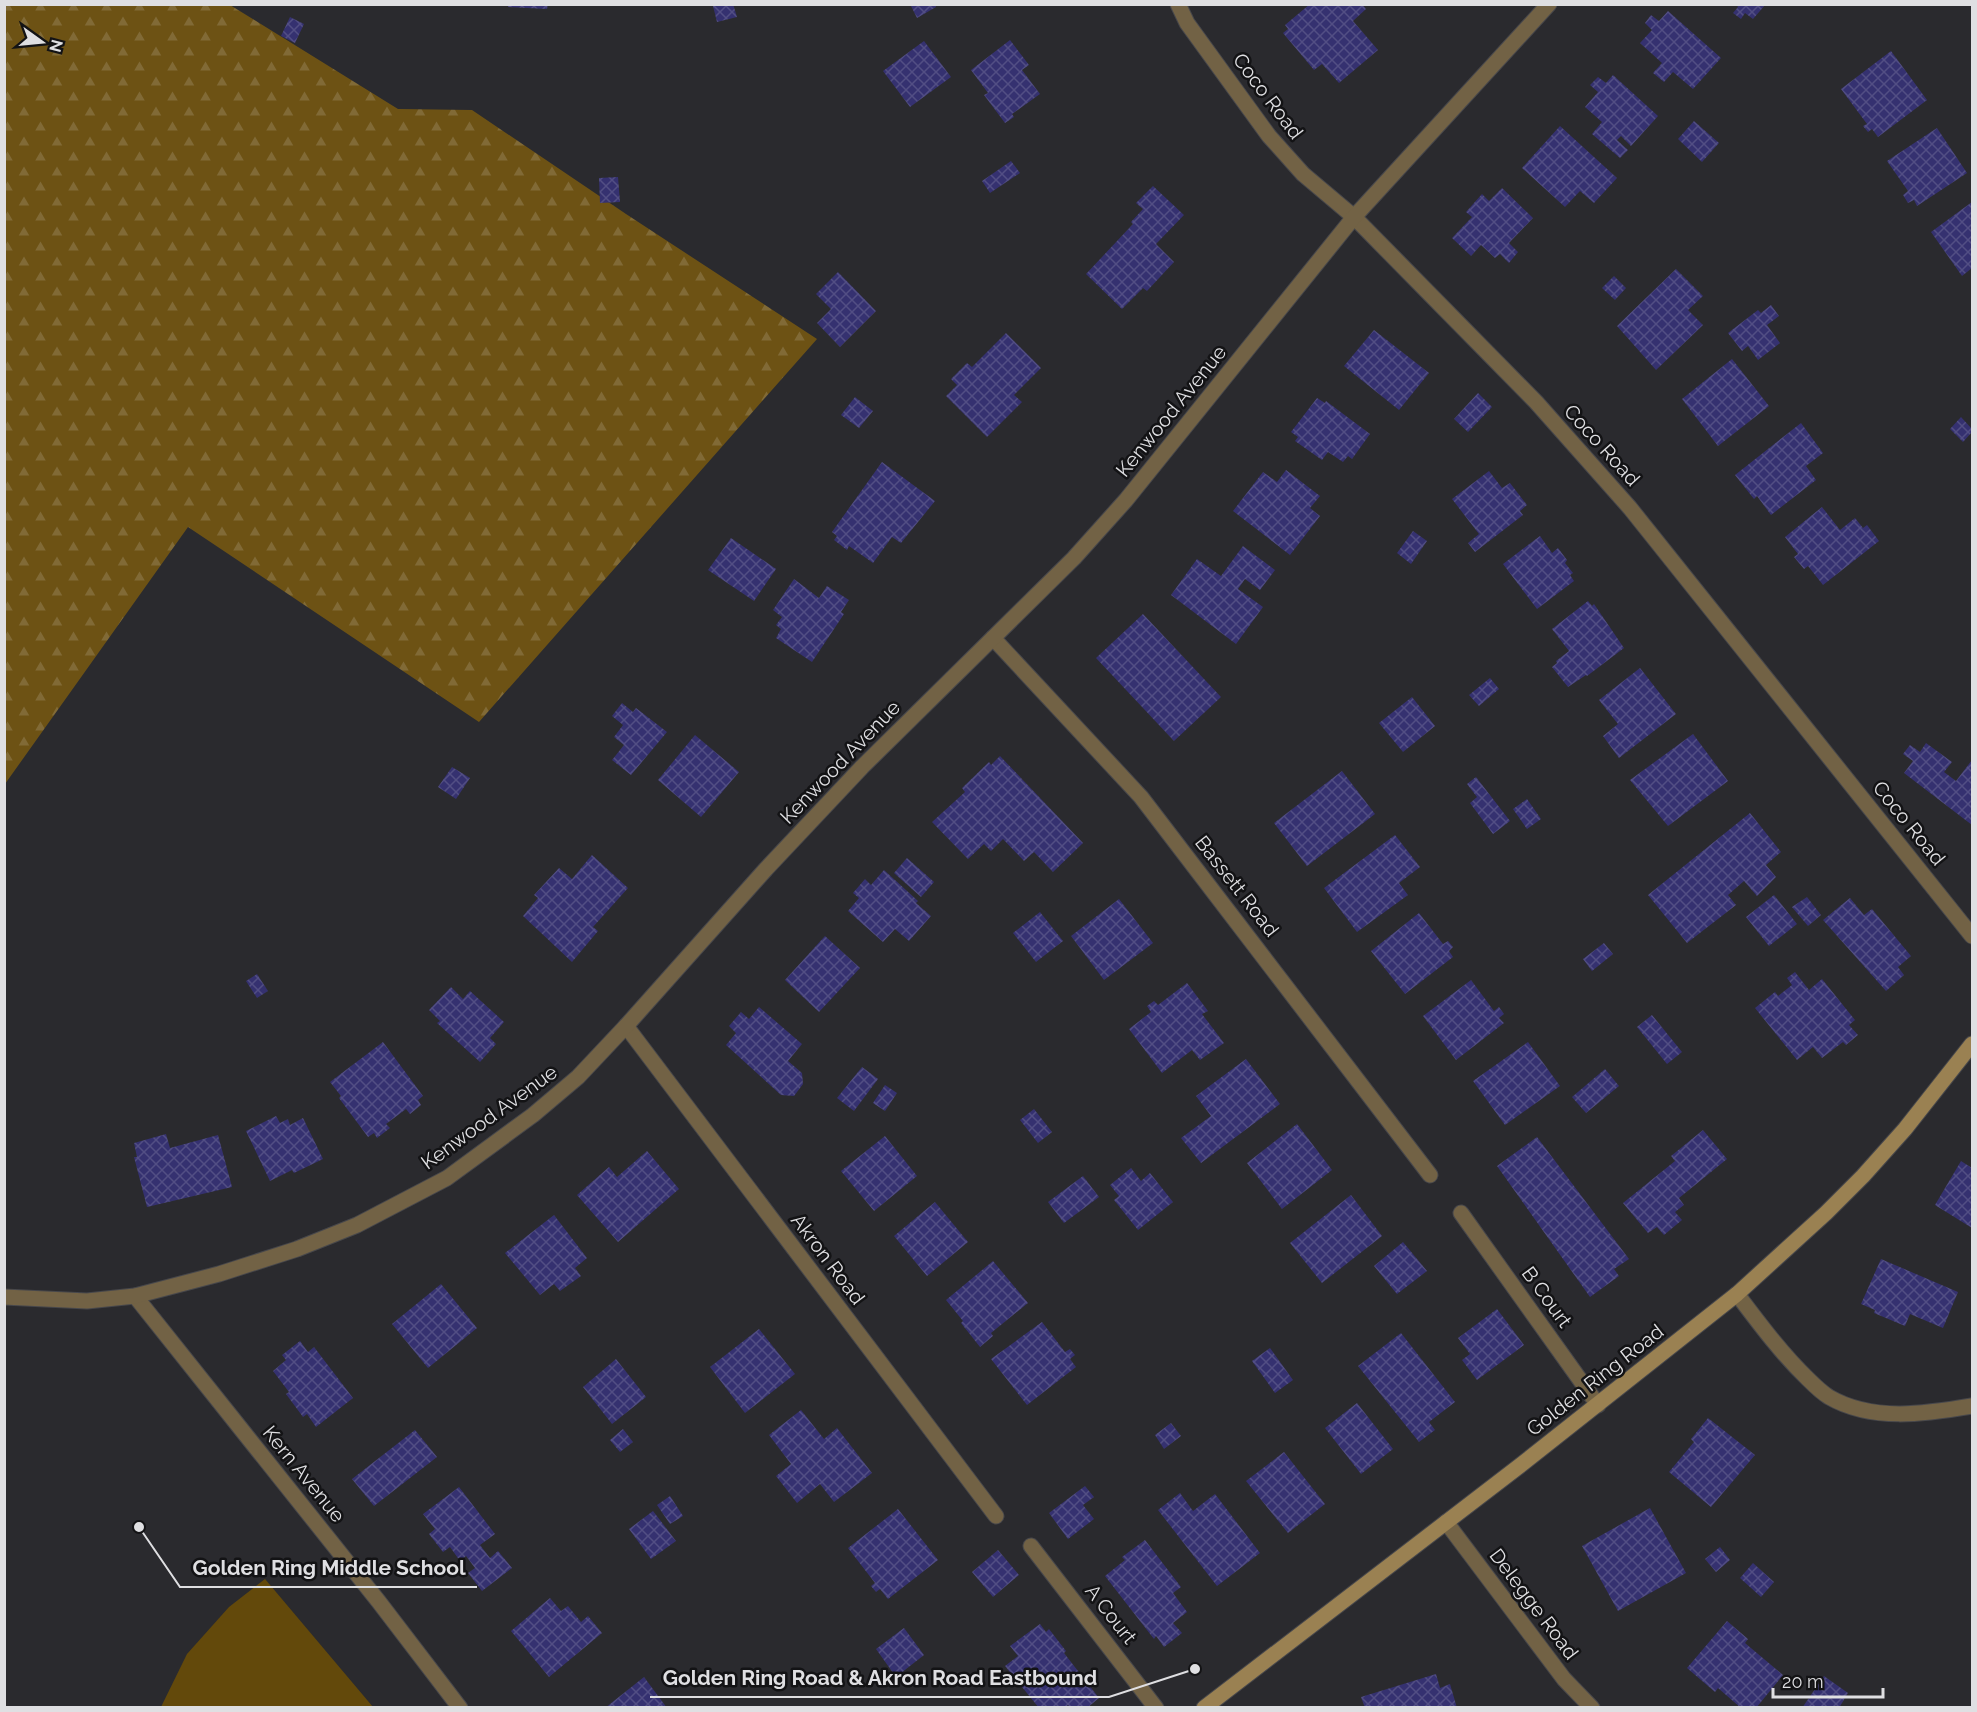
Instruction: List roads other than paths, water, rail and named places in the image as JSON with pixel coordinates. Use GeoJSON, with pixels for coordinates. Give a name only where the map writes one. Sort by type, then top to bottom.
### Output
{"type":"FeatureCollection","features":[{"type":"Feature","properties":{"kind":"main road","name":"Golden Ring Road"},"geometry":{"type":"LineString","coordinates":[[1204,1707],[1598,1405],[1737,1294],[1863,1176],[1905,1129],[1972,1044]]}},
{"type":"Feature","properties":{"kind":"street","name":"Coco Road"},"geometry":{"type":"LineString","coordinates":[[1178,4],[1187,23],[1269,136],[1303,174],[1354,217],[1536,402],[1630,508],[1972,936]]}},
{"type":"Feature","properties":{"kind":"street","name":"Kenwood Avenue"},"geometry":{"type":"LineString","coordinates":[[4,1297],[87,1301],[135,1296],[219,1274],[297,1249],[357,1225],[447,1178],[533,1115],[578,1077],[766,869],[862,767],[1074,558],[1126,500],[1354,217],[1549,4]]}},
{"type":"Feature","properties":{"kind":"street","name":"Bassett Road"},"geometry":{"type":"LineString","coordinates":[[993,638],[1141,797],[1430,1175]]}},
{"type":"Feature","properties":{"kind":"street","name":"Akron Road"},"geometry":{"type":"LineString","coordinates":[[626,1026],[996,1516]]}},
{"type":"Feature","properties":{"kind":"street","name":"B Court"},"geometry":{"type":"LineString","coordinates":[[1461,1213],[1598,1405]]}},
{"type":"Feature","properties":{"kind":"street"},"geometry":{"type":"LineString","coordinates":[[1737,1294],[1790,1362],[1828,1396],[1854,1407],[1880,1414],[1904,1414],[1972,1406]]}},
{"type":"Feature","properties":{"kind":"street","name":"Kern Avenue"},"geometry":{"type":"LineString","coordinates":[[135,1296],[460,1707]]}},
{"type":"Feature","properties":{"kind":"street","name":"Delegge Road"},"geometry":{"type":"LineString","coordinates":[[1446,1522],[1564,1679],[1592,1707]]}},
{"type":"Feature","properties":{"kind":"street","name":"A Court"},"geometry":{"type":"LineString","coordinates":[[1031,1546],[1156,1707]]}},
{"type":"Feature","properties":{"kind":"place","name":"Golden Ring Middle School"},"geometry":{"type":"Point","coordinates":[139,1527]}},
{"type":"Feature","properties":{"kind":"place","name":"Golden Ring Road & Akron Road Eastbound"},"geometry":{"type":"Point","coordinates":[1195,1669]}}]}
